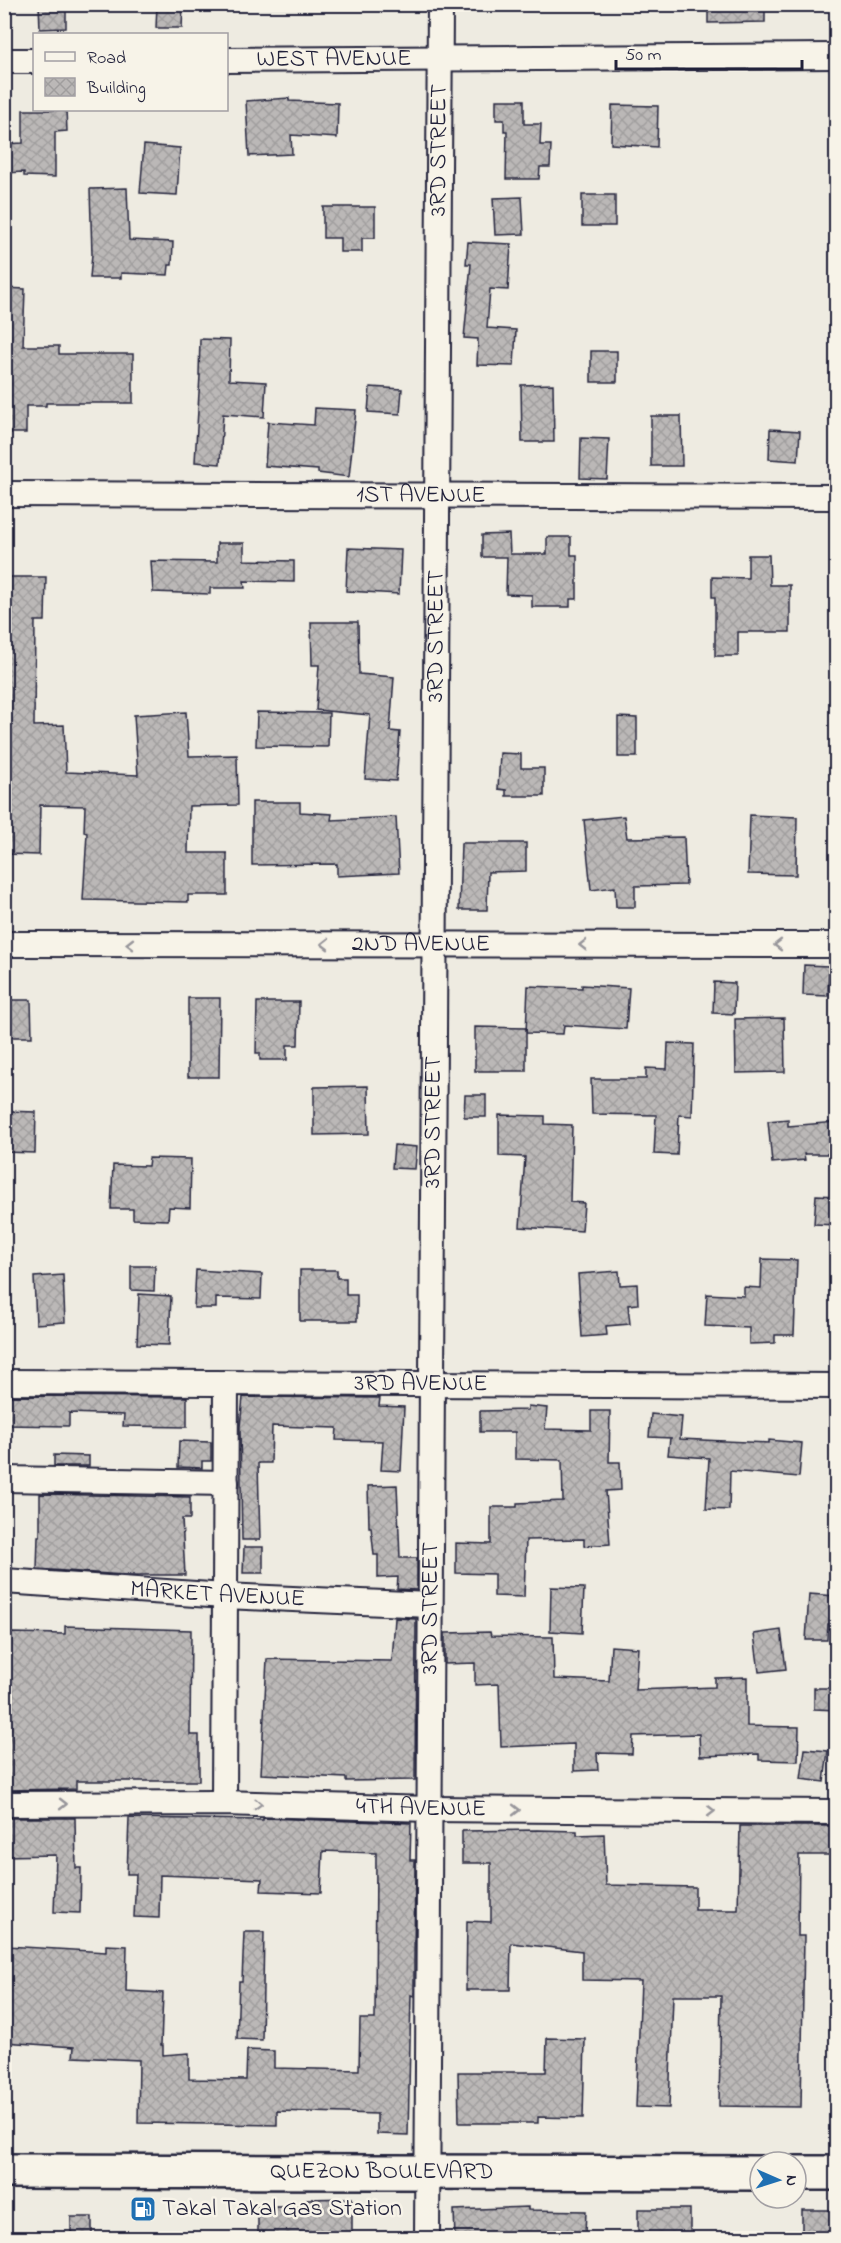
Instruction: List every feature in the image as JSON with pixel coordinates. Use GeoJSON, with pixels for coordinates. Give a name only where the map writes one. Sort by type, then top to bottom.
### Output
{"type":"FeatureCollection","features":[{"type":"Feature","properties":{"kind":"highway","name":"QUEZON BOULEVARD"},"geometry":{"type":"LineString","coordinates":[[4,2171],[748,2173]]}},
{"type":"Feature","properties":{"kind":"highway"},"geometry":{"type":"LineString","coordinates":[[808,2173],[837,2173]]}},
{"type":"Feature","properties":{"kind":"street","name":"3RD STREET"},"geometry":{"type":"LineString","coordinates":[[427,2238],[440,4]]}},
{"type":"Feature","properties":{"kind":"street","name":"WEST AVENUE"},"geometry":{"type":"LineString","coordinates":[[228,60],[837,56]]}},
{"type":"Feature","properties":{"kind":"street"},"geometry":{"type":"LineString","coordinates":[[4,61],[33,61]]}},
{"type":"Feature","properties":{"kind":"street","name":"1ST AVENUE"},"geometry":{"type":"LineString","coordinates":[[4,494],[837,497]]}},
{"type":"Feature","properties":{"kind":"street","name":"2ND AVENUE"},"geometry":{"type":"LineString","coordinates":[[4,944],[837,945]]}},
{"type":"Feature","properties":{"kind":"street","name":"3RD AVENUE"},"geometry":{"type":"LineString","coordinates":[[4,1382],[837,1386]]}},
{"type":"Feature","properties":{"kind":"street"},"geometry":{"type":"LineString","coordinates":[[224,1803],[226,1383]]}},
{"type":"Feature","properties":{"kind":"street"},"geometry":{"type":"LineString","coordinates":[[4,1479],[226,1483]]}},
{"type":"Feature","properties":{"kind":"street","name":"MARKET AVENUE"},"geometry":{"type":"LineString","coordinates":[[4,1581],[225,1596],[430,1605]]}},
{"type":"Feature","properties":{"kind":"street","name":"4TH AVENUE"},"geometry":{"type":"LineString","coordinates":[[4,1804],[224,1803],[429,1809],[837,1812]]}},
{"type":"Feature","properties":{"kind":"building"},"geometry":{"type":"Polygon","coordinates":[[[39,4],[66,4],[66,28],[40,29],[39,4]]]}},
{"type":"Feature","properties":{"kind":"building"},"geometry":{"type":"Polygon","coordinates":[[[157,4],[183,4],[182,28],[156,28],[157,4]]]}},
{"type":"Feature","properties":{"kind":"building"},"geometry":{"type":"Polygon","coordinates":[[[708,4],[765,4],[765,22],[708,23],[708,4]]]}},
{"type":"Feature","properties":{"kind":"building"},"geometry":{"type":"Polygon","coordinates":[[[289,98],[289,101],[338,103],[337,138],[291,135],[292,154],[249,156],[246,101],[289,98]]]}},
{"type":"Feature","properties":{"kind":"building"},"geometry":{"type":"Polygon","coordinates":[[[496,100],[524,100],[524,124],[541,124],[540,145],[551,145],[550,167],[540,167],[539,179],[506,179],[507,131],[504,131],[504,120],[496,120],[496,100]]]}},
{"type":"Feature","properties":{"kind":"building"},"geometry":{"type":"Polygon","coordinates":[[[612,105],[658,106],[657,147],[611,144],[612,105]]]}},
{"type":"Feature","properties":{"kind":"building"},"geometry":{"type":"Polygon","coordinates":[[[23,110],[66,111],[67,131],[55,132],[55,177],[24,176],[24,172],[4,173],[4,144],[23,143],[23,110]]]}},
{"type":"Feature","properties":{"kind":"building"},"geometry":{"type":"Polygon","coordinates":[[[144,145],[180,148],[177,195],[140,193],[144,145]]]}},
{"type":"Feature","properties":{"kind":"building"},"geometry":{"type":"Polygon","coordinates":[[[127,188],[129,240],[173,242],[172,265],[169,265],[168,275],[121,273],[121,278],[90,278],[92,254],[90,189],[127,188]]]}},
{"type":"Feature","properties":{"kind":"building"},"geometry":{"type":"Polygon","coordinates":[[[582,195],[615,195],[615,226],[582,226],[582,195]]]}},
{"type":"Feature","properties":{"kind":"building"},"geometry":{"type":"Polygon","coordinates":[[[522,197],[524,234],[495,235],[493,198],[522,197]]]}},
{"type":"Feature","properties":{"kind":"building"},"geometry":{"type":"Polygon","coordinates":[[[323,207],[375,207],[375,238],[362,238],[362,252],[340,252],[340,238],[323,238],[323,207]]]}},
{"type":"Feature","properties":{"kind":"building"},"geometry":{"type":"Polygon","coordinates":[[[468,242],[511,244],[508,290],[490,289],[487,328],[516,330],[514,366],[477,365],[478,339],[464,338],[471,264],[466,264],[468,242]]]}},
{"type":"Feature","properties":{"kind":"building"},"geometry":{"type":"Polygon","coordinates":[[[4,288],[25,289],[23,346],[59,346],[59,354],[133,354],[133,403],[46,403],[46,406],[26,406],[26,433],[4,433],[4,288]]]}},
{"type":"Feature","properties":{"kind":"building"},"geometry":{"type":"Polygon","coordinates":[[[200,339],[230,340],[229,380],[266,382],[264,417],[223,414],[220,464],[195,462],[200,339]]]}},
{"type":"Feature","properties":{"kind":"building"},"geometry":{"type":"Polygon","coordinates":[[[591,351],[617,351],[617,382],[591,382],[591,351]]]}},
{"type":"Feature","properties":{"kind":"building"},"geometry":{"type":"Polygon","coordinates":[[[553,384],[554,442],[522,442],[521,385],[553,384]]]}},
{"type":"Feature","properties":{"kind":"building"},"geometry":{"type":"Polygon","coordinates":[[[370,387],[402,389],[400,414],[368,412],[370,387]]]}},
{"type":"Feature","properties":{"kind":"building"},"geometry":{"type":"Polygon","coordinates":[[[315,408],[356,410],[349,477],[318,473],[318,470],[265,466],[268,422],[314,425],[315,408]]]}},
{"type":"Feature","properties":{"kind":"building"},"geometry":{"type":"Polygon","coordinates":[[[651,416],[681,416],[682,466],[651,466],[651,416]]]}},
{"type":"Feature","properties":{"kind":"building"},"geometry":{"type":"Polygon","coordinates":[[[770,429],[800,431],[798,461],[769,459],[770,429]]]}},
{"type":"Feature","properties":{"kind":"building"},"geometry":{"type":"Polygon","coordinates":[[[581,438],[609,439],[607,479],[580,478],[581,438]]]}},
{"type":"Feature","properties":{"kind":"building"},"geometry":{"type":"Polygon","coordinates":[[[509,534],[510,554],[547,554],[547,537],[571,537],[571,555],[577,555],[577,599],[570,599],[570,607],[532,607],[532,595],[506,594],[507,557],[482,557],[482,535],[509,534]]]}},
{"type":"Feature","properties":{"kind":"building"},"geometry":{"type":"Polygon","coordinates":[[[217,543],[244,543],[244,560],[294,561],[294,582],[244,581],[245,588],[210,588],[210,594],[153,592],[151,561],[217,562],[217,543]]]}},
{"type":"Feature","properties":{"kind":"building"},"geometry":{"type":"Polygon","coordinates":[[[348,548],[401,550],[399,594],[346,591],[348,548]]]}},
{"type":"Feature","properties":{"kind":"building"},"geometry":{"type":"Polygon","coordinates":[[[748,555],[769,555],[770,585],[790,585],[790,632],[738,632],[738,656],[715,656],[715,597],[712,597],[712,577],[748,578],[748,555]]]}},
{"type":"Feature","properties":{"kind":"building"},"geometry":{"type":"Polygon","coordinates":[[[4,577],[46,577],[45,621],[35,621],[34,726],[64,725],[66,772],[138,775],[134,715],[186,712],[189,756],[237,755],[238,805],[189,806],[188,853],[227,853],[227,895],[188,895],[188,902],[83,900],[87,833],[84,832],[85,806],[40,805],[39,855],[4,854],[4,577]]]}},
{"type":"Feature","properties":{"kind":"building"},"geometry":{"type":"Polygon","coordinates":[[[311,622],[358,622],[359,674],[394,677],[390,731],[400,732],[396,781],[365,779],[370,715],[316,710],[319,665],[312,665],[311,622]]]}},
{"type":"Feature","properties":{"kind":"building"},"geometry":{"type":"Polygon","coordinates":[[[257,712],[329,713],[328,747],[256,746],[257,712]]]}},
{"type":"Feature","properties":{"kind":"building"},"geometry":{"type":"Polygon","coordinates":[[[618,717],[637,718],[637,757],[618,757],[618,717]]]}},
{"type":"Feature","properties":{"kind":"building"},"geometry":{"type":"Polygon","coordinates":[[[500,753],[521,754],[521,768],[544,768],[544,796],[506,796],[506,790],[498,789],[500,753]]]}},
{"type":"Feature","properties":{"kind":"building"},"geometry":{"type":"Polygon","coordinates":[[[252,802],[300,802],[300,812],[332,814],[331,820],[396,817],[399,873],[337,876],[337,864],[252,865],[252,802]]]}},
{"type":"Feature","properties":{"kind":"building"},"geometry":{"type":"Polygon","coordinates":[[[750,815],[797,817],[796,875],[748,874],[750,815]]]}},
{"type":"Feature","properties":{"kind":"building"},"geometry":{"type":"Polygon","coordinates":[[[624,816],[627,838],[684,837],[686,885],[635,886],[635,907],[616,907],[615,887],[591,890],[584,820],[624,816]]]}},
{"type":"Feature","properties":{"kind":"building"},"geometry":{"type":"Polygon","coordinates":[[[461,843],[526,843],[526,871],[488,872],[487,910],[459,910],[461,843]]]}},
{"type":"Feature","properties":{"kind":"building"},"geometry":{"type":"Polygon","coordinates":[[[804,965],[829,966],[828,996],[803,995],[804,965]]]}},
{"type":"Feature","properties":{"kind":"building"},"geometry":{"type":"Polygon","coordinates":[[[714,982],[735,983],[734,1014],[713,1013],[714,982]]]}},
{"type":"Feature","properties":{"kind":"building"},"geometry":{"type":"Polygon","coordinates":[[[582,985],[629,988],[626,1029],[564,1025],[563,1034],[526,1033],[528,986],[582,988],[582,985]]]}},
{"type":"Feature","properties":{"kind":"building"},"geometry":{"type":"Polygon","coordinates":[[[188,998],[220,998],[219,1077],[188,1077],[188,998]]]}},
{"type":"Feature","properties":{"kind":"building"},"geometry":{"type":"Polygon","coordinates":[[[9,1000],[31,1000],[32,1037],[4,1037],[4,1011],[9,1011],[9,1000]]]}},
{"type":"Feature","properties":{"kind":"building"},"geometry":{"type":"Polygon","coordinates":[[[257,1002],[299,1002],[298,1045],[287,1045],[287,1060],[260,1060],[260,1053],[256,1053],[257,1002]]]}},
{"type":"Feature","properties":{"kind":"building"},"geometry":{"type":"Polygon","coordinates":[[[784,1018],[785,1072],[736,1073],[735,1019],[784,1018]]]}},
{"type":"Feature","properties":{"kind":"building"},"geometry":{"type":"Polygon","coordinates":[[[475,1027],[526,1028],[526,1071],[475,1071],[475,1027]]]}},
{"type":"Feature","properties":{"kind":"building"},"geometry":{"type":"Polygon","coordinates":[[[668,1043],[694,1044],[692,1116],[679,1115],[677,1155],[654,1154],[656,1115],[592,1114],[591,1079],[646,1079],[646,1068],[667,1069],[668,1043]]]}},
{"type":"Feature","properties":{"kind":"building"},"geometry":{"type":"Polygon","coordinates":[[[368,1086],[369,1134],[314,1135],[314,1087],[368,1086]]]}},
{"type":"Feature","properties":{"kind":"building"},"geometry":{"type":"Polygon","coordinates":[[[465,1095],[486,1095],[486,1117],[464,1117],[465,1095]]]}},
{"type":"Feature","properties":{"kind":"building"},"geometry":{"type":"Polygon","coordinates":[[[4,1111],[36,1112],[35,1153],[4,1152],[4,1111]]]}},
{"type":"Feature","properties":{"kind":"building"},"geometry":{"type":"Polygon","coordinates":[[[499,1115],[545,1116],[545,1124],[572,1125],[570,1202],[584,1203],[582,1231],[520,1227],[525,1157],[499,1156],[499,1115]]]}},
{"type":"Feature","properties":{"kind":"building"},"geometry":{"type":"Polygon","coordinates":[[[788,1119],[788,1126],[837,1122],[837,1154],[804,1154],[805,1160],[772,1163],[768,1121],[788,1119]]]}},
{"type":"Feature","properties":{"kind":"building"},"geometry":{"type":"Polygon","coordinates":[[[394,1145],[417,1147],[415,1169],[392,1168],[394,1145]]]}},
{"type":"Feature","properties":{"kind":"building"},"geometry":{"type":"Polygon","coordinates":[[[149,1158],[191,1159],[190,1208],[169,1207],[168,1220],[133,1219],[133,1209],[111,1209],[113,1165],[148,1166],[149,1158]]]}},
{"type":"Feature","properties":{"kind":"building"},"geometry":{"type":"Polygon","coordinates":[[[816,1195],[837,1196],[837,1225],[814,1224],[816,1195]]]}},
{"type":"Feature","properties":{"kind":"building"},"geometry":{"type":"Polygon","coordinates":[[[762,1259],[797,1260],[794,1335],[775,1335],[775,1343],[749,1344],[749,1328],[705,1326],[707,1294],[744,1296],[744,1287],[761,1288],[762,1259]]]}},
{"type":"Feature","properties":{"kind":"building"},"geometry":{"type":"Polygon","coordinates":[[[131,1266],[155,1266],[154,1291],[131,1290],[131,1266]]]}},
{"type":"Feature","properties":{"kind":"building"},"geometry":{"type":"Polygon","coordinates":[[[196,1270],[262,1274],[261,1299],[216,1298],[216,1308],[194,1308],[196,1270]]]}},
{"type":"Feature","properties":{"kind":"building"},"geometry":{"type":"Polygon","coordinates":[[[300,1270],[337,1270],[337,1278],[346,1278],[346,1295],[357,1295],[357,1321],[300,1321],[300,1270]]]}},
{"type":"Feature","properties":{"kind":"building"},"geometry":{"type":"Polygon","coordinates":[[[619,1271],[620,1285],[637,1284],[638,1304],[628,1305],[630,1324],[606,1326],[607,1335],[582,1337],[578,1274],[619,1271]]]}},
{"type":"Feature","properties":{"kind":"building"},"geometry":{"type":"Polygon","coordinates":[[[63,1275],[65,1322],[36,1324],[34,1277],[63,1275]]]}},
{"type":"Feature","properties":{"kind":"building"},"geometry":{"type":"Polygon","coordinates":[[[139,1294],[171,1296],[169,1345],[137,1344],[139,1294]]]}},
{"type":"Feature","properties":{"kind":"building"},"geometry":{"type":"Polygon","coordinates":[[[4,1396],[187,1397],[187,1427],[123,1426],[124,1415],[69,1413],[69,1426],[4,1425],[4,1396]]]}},
{"type":"Feature","properties":{"kind":"building"},"geometry":{"type":"Polygon","coordinates":[[[243,1397],[380,1398],[379,1406],[404,1407],[401,1471],[381,1470],[383,1441],[336,1440],[337,1428],[272,1426],[271,1463],[258,1463],[260,1540],[242,1540],[240,1427],[243,1397]]]}},
{"type":"Feature","properties":{"kind":"building"},"geometry":{"type":"Polygon","coordinates":[[[528,1406],[547,1408],[545,1429],[591,1430],[591,1411],[610,1411],[609,1462],[620,1462],[621,1490],[606,1491],[610,1544],[584,1546],[584,1539],[526,1540],[524,1597],[494,1596],[494,1574],[456,1573],[456,1543],[491,1544],[491,1507],[517,1507],[517,1503],[563,1501],[562,1460],[515,1459],[515,1432],[480,1432],[480,1411],[528,1410],[528,1406]]]}},
{"type":"Feature","properties":{"kind":"building"},"geometry":{"type":"Polygon","coordinates":[[[651,1414],[682,1417],[680,1439],[769,1443],[769,1440],[802,1443],[799,1477],[730,1471],[729,1510],[706,1509],[709,1458],[668,1455],[670,1438],[672,1438],[649,1437],[651,1414]]]}},
{"type":"Feature","properties":{"kind":"building"},"geometry":{"type":"Polygon","coordinates":[[[179,1441],[211,1442],[211,1461],[202,1461],[202,1468],[178,1467],[179,1441]]]}},
{"type":"Feature","properties":{"kind":"building"},"geometry":{"type":"Polygon","coordinates":[[[54,1455],[89,1456],[89,1466],[54,1466],[54,1455]]]}},
{"type":"Feature","properties":{"kind":"building"},"geometry":{"type":"Polygon","coordinates":[[[397,1485],[400,1558],[417,1558],[417,1590],[397,1589],[398,1577],[378,1578],[378,1555],[374,1555],[371,1527],[369,1527],[368,1486],[397,1485]]]}},
{"type":"Feature","properties":{"kind":"building"},"geometry":{"type":"Polygon","coordinates":[[[40,1494],[190,1497],[190,1519],[182,1519],[185,1575],[124,1575],[37,1569],[40,1494]]]}},
{"type":"Feature","properties":{"kind":"building"},"geometry":{"type":"Polygon","coordinates":[[[244,1547],[263,1547],[263,1573],[243,1573],[244,1547]]]}},
{"type":"Feature","properties":{"kind":"building"},"geometry":{"type":"Polygon","coordinates":[[[551,1587],[584,1588],[582,1633],[550,1631],[551,1587]]]}},
{"type":"Feature","properties":{"kind":"building"},"geometry":{"type":"Polygon","coordinates":[[[809,1594],[837,1596],[837,1624],[828,1624],[827,1640],[806,1640],[809,1594]]]}},
{"type":"Feature","properties":{"kind":"building"},"geometry":{"type":"Polygon","coordinates":[[[395,1618],[416,1619],[415,1780],[346,1781],[346,1778],[261,1774],[267,1659],[392,1661],[395,1618]]]}},
{"type":"Feature","properties":{"kind":"building"},"geometry":{"type":"Polygon","coordinates":[[[65,1626],[191,1630],[190,1735],[199,1735],[199,1781],[76,1781],[76,1789],[4,1790],[4,1739],[9,1739],[11,1633],[65,1634],[65,1626]]]}},
{"type":"Feature","properties":{"kind":"building"},"geometry":{"type":"Polygon","coordinates":[[[781,1630],[786,1669],[759,1672],[754,1634],[781,1630]]]}},
{"type":"Feature","properties":{"kind":"building"},"geometry":{"type":"Polygon","coordinates":[[[490,1632],[491,1636],[553,1637],[554,1679],[609,1681],[611,1646],[638,1648],[635,1690],[715,1687],[715,1678],[747,1677],[747,1726],[799,1727],[798,1761],[759,1760],[759,1754],[700,1756],[699,1734],[633,1736],[632,1754],[597,1753],[598,1770],[574,1771],[574,1744],[501,1747],[499,1684],[475,1685],[475,1663],[445,1664],[445,1633],[490,1632]]]}},
{"type":"Feature","properties":{"kind":"building"},"geometry":{"type":"Polygon","coordinates":[[[814,1688],[837,1688],[837,1710],[814,1709],[814,1688]]]}},
{"type":"Feature","properties":{"kind":"building"},"geometry":{"type":"Polygon","coordinates":[[[805,1749],[828,1751],[824,1782],[801,1779],[805,1749]]]}},
{"type":"Feature","properties":{"kind":"building"},"geometry":{"type":"Polygon","coordinates":[[[4,1818],[75,1818],[76,1868],[81,1868],[80,1913],[54,1912],[56,1855],[4,1856],[4,1818]]]}},
{"type":"Feature","properties":{"kind":"building"},"geometry":{"type":"Polygon","coordinates":[[[129,1818],[263,1820],[263,1818],[411,1823],[410,1860],[415,1860],[414,1996],[411,1995],[408,2135],[377,2134],[377,2114],[277,2111],[277,2125],[138,2123],[139,2060],[73,2057],[74,2047],[4,2042],[7,1946],[106,1952],[106,1945],[127,1946],[126,1991],[163,1993],[161,2045],[163,2045],[163,2055],[189,2053],[189,2079],[246,2080],[247,2050],[274,2051],[274,2068],[359,2070],[360,2019],[375,2019],[376,1853],[323,1851],[321,1893],[261,1891],[262,1879],[160,1875],[159,1918],[134,1917],[136,1874],[127,1874],[129,1818]]]}},
{"type":"Feature","properties":{"kind":"building"},"geometry":{"type":"Polygon","coordinates":[[[740,1826],[837,1826],[837,1855],[799,1855],[798,1936],[804,1936],[801,2107],[719,2106],[721,1996],[673,1996],[669,2108],[636,2107],[641,1981],[582,1980],[582,1951],[511,1943],[510,1990],[466,1990],[467,1921],[491,1922],[491,1863],[462,1863],[462,1831],[537,1830],[577,1831],[577,1835],[604,1834],[606,1885],[695,1887],[695,1910],[738,1910],[740,1826]]]}},
{"type":"Feature","properties":{"kind":"building"},"geometry":{"type":"Polygon","coordinates":[[[244,1932],[264,1932],[262,2040],[237,2039],[244,1932]]]}},
{"type":"Feature","properties":{"kind":"building"},"geometry":{"type":"Polygon","coordinates":[[[547,2038],[585,2039],[583,2118],[538,2117],[538,2123],[459,2123],[458,2072],[546,2072],[547,2038]]]}},
{"type":"Feature","properties":{"kind":"building"},"geometry":{"type":"Polygon","coordinates":[[[352,2198],[352,2238],[258,2238],[258,2207],[307,2207],[307,2199],[352,2198]]]}},
{"type":"Feature","properties":{"kind":"building"},"geometry":{"type":"Polygon","coordinates":[[[528,2207],[528,2210],[586,2211],[585,2234],[576,2233],[576,2238],[455,2238],[454,2210],[528,2207]]]}},
{"type":"Feature","properties":{"kind":"building"},"geometry":{"type":"Polygon","coordinates":[[[638,2209],[690,2209],[690,2238],[638,2238],[638,2209]]]}},
{"type":"Feature","properties":{"kind":"building"},"geometry":{"type":"Polygon","coordinates":[[[802,2210],[837,2210],[837,2238],[802,2238],[802,2210]]]}},
{"type":"Feature","properties":{"kind":"building"},"geometry":{"type":"Polygon","coordinates":[[[71,2217],[92,2217],[92,2238],[71,2238],[71,2217]]]}},
{"type":"Feature","properties":{"kind":"place","name":"Takal Takal Gas Station"},"geometry":{"type":"Point","coordinates":[143,2209]}}]}
